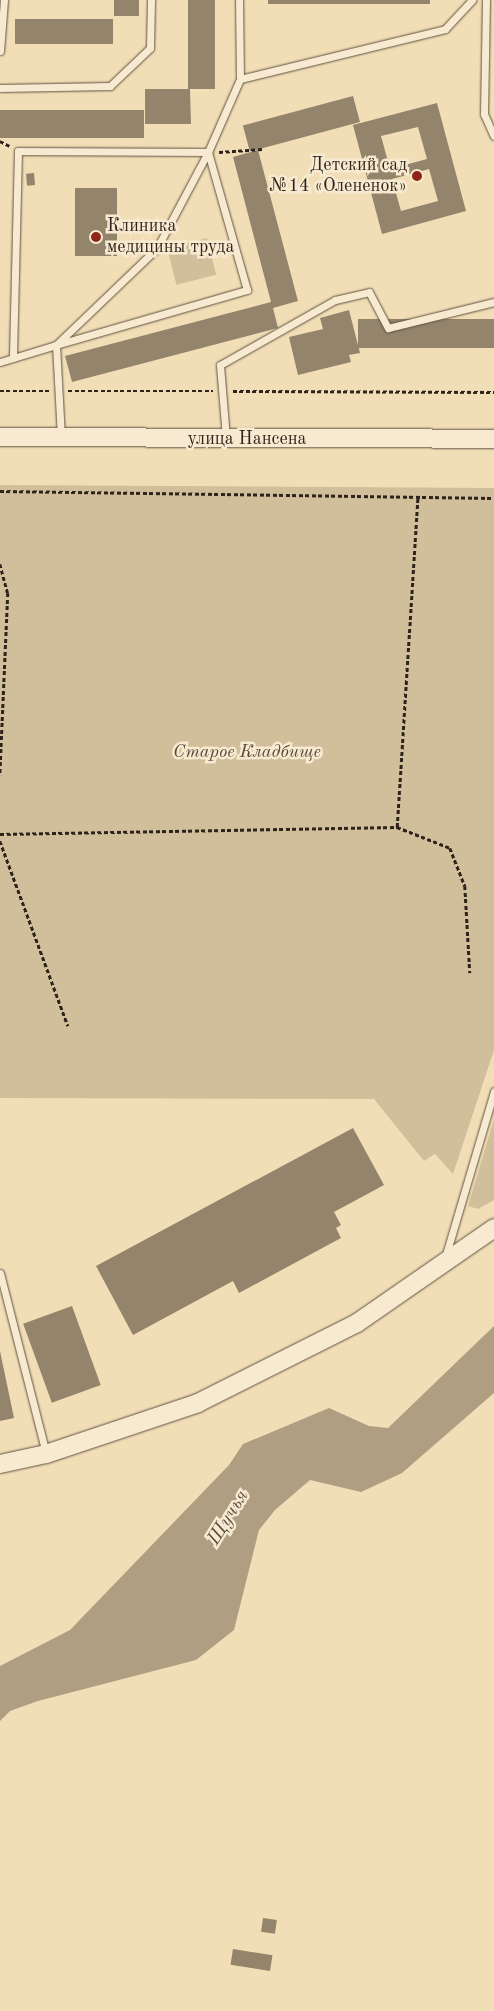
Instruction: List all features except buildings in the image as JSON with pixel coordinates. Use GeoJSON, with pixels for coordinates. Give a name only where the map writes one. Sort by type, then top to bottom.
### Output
{"type":"FeatureCollection","features":[{"type":"Feature","properties":{"kind":"street","name":"улица Нансена"},"geometry":{"type":"LineString","coordinates":[[0,437],[494,439]]}},
{"type":"Feature","properties":{"kind":"street"},"geometry":{"type":"LineString","coordinates":[[0,1464],[46,1454],[198,1403],[357,1323],[494,1228]]}},
{"type":"Feature","properties":{"kind":"lane"},"geometry":{"type":"LineString","coordinates":[[0,51],[4,0]]}},
{"type":"Feature","properties":{"kind":"lane"},"geometry":{"type":"LineString","coordinates":[[0,88],[110,86],[150,48],[151,0]]}},
{"type":"Feature","properties":{"kind":"lane"},"geometry":{"type":"LineString","coordinates":[[61,437],[56,345],[157,248],[208,152],[240,80],[239,0]]}},
{"type":"Feature","properties":{"kind":"lane"},"geometry":{"type":"LineString","coordinates":[[240,80],[445,29],[472,0]]}},
{"type":"Feature","properties":{"kind":"lane"},"geometry":{"type":"LineString","coordinates":[[486,0],[484,114],[494,136]]}},
{"type":"Feature","properties":{"kind":"lane"},"geometry":{"type":"LineString","coordinates":[[13,358],[18,151],[208,152]]}},
{"type":"Feature","properties":{"kind":"lane"},"geometry":{"type":"LineString","coordinates":[[0,362],[247,290],[208,152]]}},
{"type":"Feature","properties":{"kind":"lane"},"geometry":{"type":"LineString","coordinates":[[226,439],[220,365],[335,300],[369,292],[388,328],[494,302]]}},
{"type":"Feature","properties":{"kind":"lane"},"geometry":{"type":"LineString","coordinates":[[445,1261],[494,1091]]}},
{"type":"Feature","properties":{"kind":"lane"},"geometry":{"type":"LineString","coordinates":[[0,1273],[46,1454]]}},
{"type":"Feature","properties":{"kind":"path"},"geometry":{"type":"LineString","coordinates":[[208,152],[246,152],[263,149]]}},
{"type":"Feature","properties":{"kind":"path"},"geometry":{"type":"LineString","coordinates":[[0,391],[494,392]]}},
{"type":"Feature","properties":{"kind":"path"},"geometry":{"type":"LineString","coordinates":[[0,492],[494,498]]}},
{"type":"Feature","properties":{"kind":"path"},"geometry":{"type":"LineString","coordinates":[[397,827],[418,497]]}},
{"type":"Feature","properties":{"kind":"path"},"geometry":{"type":"LineString","coordinates":[[0,564],[8,594],[0,775]]}},
{"type":"Feature","properties":{"kind":"path"},"geometry":{"type":"LineString","coordinates":[[0,834],[397,827],[450,848],[465,886],[470,973]]}},
{"type":"Feature","properties":{"kind":"path"},"geometry":{"type":"LineString","coordinates":[[0,841],[68,1026]]}},
{"type":"Feature","properties":{"kind":"green space"},"geometry":{"type":"Polygon","coordinates":[[[207,238],[216,275],[176,285],[167,248],[207,238]]]}},
{"type":"Feature","properties":{"kind":"green space","name":"Старое Кладбище"},"geometry":{"type":"Polygon","coordinates":[[[0,485],[494,488],[494,1050],[453,1174],[435,1154],[424,1161],[374,1099],[0,1098],[0,485]]]}},
{"type":"Feature","properties":{"kind":"green space"},"geometry":{"type":"Polygon","coordinates":[[[494,1119],[494,1200],[478,1209],[468,1206],[494,1119]]]}},
{"type":"Feature","properties":{"kind":"water","name":"Щучья"},"geometry":{"type":"Polygon","coordinates":[[[494,1326],[494,1393],[402,1473],[361,1492],[310,1480],[275,1510],[259,1530],[234,1630],[196,1660],[38,1701],[10,1711],[0,1721],[0,1666],[70,1630],[229,1465],[243,1444],[329,1408],[369,1426],[388,1428],[494,1326]]]}},
{"type":"Feature","properties":{"kind":"place","name":"Детский сад №14 «Олененок»"},"geometry":{"type":"Point","coordinates":[417,176]}},
{"type":"Feature","properties":{"kind":"place","name":"Клиника медицины труда"},"geometry":{"type":"Point","coordinates":[96,237]}}]}
